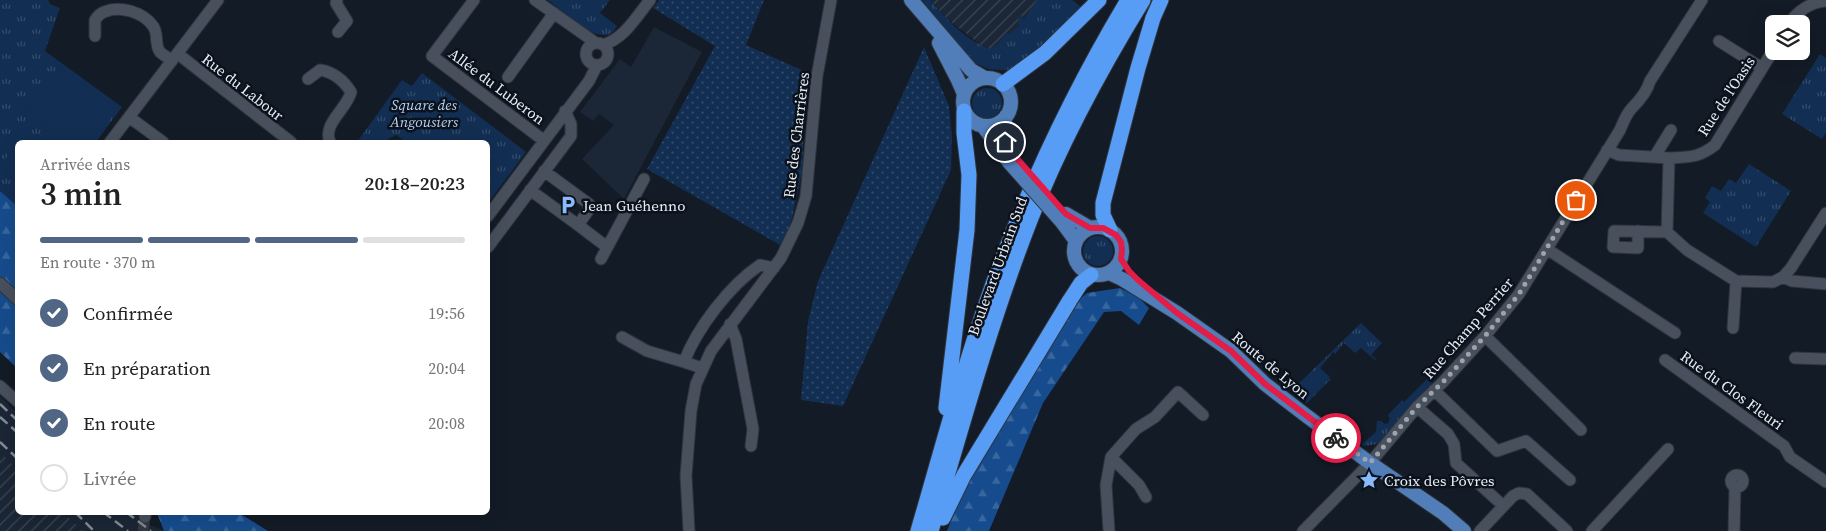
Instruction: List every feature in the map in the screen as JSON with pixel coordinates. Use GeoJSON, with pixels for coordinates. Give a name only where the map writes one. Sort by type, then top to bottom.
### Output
{"type":"FeatureCollection","features":[{"type":"Feature","properties":{"kind":"highway"},"geometry":{"type":"LineString","coordinates":[[1003,84],[1045,54],[1099,0]]}},
{"type":"Feature","properties":{"kind":"highway","name":"Boulevard Urbain Sud"},"geometry":{"type":"LineString","coordinates":[[918,531],[993,284],[1023,207],[1055,134],[1128,0]]}},
{"type":"Feature","properties":{"kind":"highway","name":"Boulevard Urbain Sud"},"geometry":{"type":"LineString","coordinates":[[932,531],[983,356],[1032,217],[1065,142],[1094,84],[1143,0]]}},
{"type":"Feature","properties":{"kind":"highway"},"geometry":{"type":"LineString","coordinates":[[1110,230],[1103,215],[1102,203],[1138,68],[1153,18],[1161,0]]}},
{"type":"Feature","properties":{"kind":"highway"},"geometry":{"type":"LineString","coordinates":[[941,452],[938,442],[947,405],[966,230],[969,175],[964,133],[964,111]]}},
{"type":"Feature","properties":{"kind":"highway"},"geometry":{"type":"LineString","coordinates":[[935,531],[940,526],[964,475],[1070,300],[1081,283],[1091,275]]}},
{"type":"Feature","properties":{"kind":"main road"},"geometry":{"type":"LineString","coordinates":[[911,0],[970,70],[985,78],[1003,84],[1007,90],[1011,103],[1003,127],[1003,135],[1011,158]]}},
{"type":"Feature","properties":{"kind":"main road"},"geometry":{"type":"LineString","coordinates":[[926,20],[964,94],[964,111],[975,123],[983,126],[1064,218],[1076,242]]}},
{"type":"Feature","properties":{"kind":"main road"},"geometry":{"type":"LineString","coordinates":[[964,94],[972,83],[985,78]]}},
{"type":"Feature","properties":{"kind":"main road"},"geometry":{"type":"LineString","coordinates":[[983,126],[996,124],[1006,116]]}},
{"type":"Feature","properties":{"kind":"main road"},"geometry":{"type":"LineString","coordinates":[[1064,218],[1090,228],[1110,230],[1116,235],[1121,242],[1121,259],[1114,270],[1109,273],[1091,275],[1078,265],[1074,258],[1076,242],[1084,231],[1090,228]]}},
{"type":"Feature","properties":{"kind":"main road","name":"Route de Lyon"},"geometry":{"type":"LineString","coordinates":[[1121,259],[1138,280],[1177,313]]}},
{"type":"Feature","properties":{"kind":"main road","name":"Route de Lyon"},"geometry":{"type":"LineString","coordinates":[[1109,273],[1177,313],[1231,351],[1265,384],[1464,531]]}},
{"type":"Feature","properties":{"kind":"street"},"geometry":{"type":"LineString","coordinates":[[112,140],[218,0]]}},
{"type":"Feature","properties":{"kind":"street"},"geometry":{"type":"LineString","coordinates":[[337,0],[336,2],[347,21],[338,32]]}},
{"type":"Feature","properties":{"kind":"street","name":"Allée du Luberon"},"geometry":{"type":"LineString","coordinates":[[474,0],[432,56],[544,140]]}},
{"type":"Feature","properties":{"kind":"street"},"geometry":{"type":"LineString","coordinates":[[535,0],[607,50],[607,58]]}},
{"type":"Feature","properties":{"kind":"street"},"geometry":{"type":"LineString","coordinates":[[490,213],[588,81],[590,45],[612,42],[622,36],[650,0]]}},
{"type":"Feature","properties":{"kind":"street","name":"Rue des Charrières"},"geometry":{"type":"LineString","coordinates":[[689,531],[686,476],[688,440],[696,384],[711,351],[774,268],[786,250],[798,223],[806,196],[817,76],[831,0]]}},
{"type":"Feature","properties":{"kind":"street","name":"Rue Champ Perrier"},"geometry":{"type":"LineString","coordinates":[[1303,531],[1370,463],[1417,407],[1485,336],[1519,294],[1620,130],[1625,118],[1648,88],[1652,76],[1702,0]]}},
{"type":"Feature","properties":{"kind":"street"},"geometry":{"type":"LineString","coordinates":[[1797,15],[1813,2],[1826,1]]}},
{"type":"Feature","properties":{"kind":"street","name":"Rue du Labour"},"geometry":{"type":"LineString","coordinates":[[95,36],[95,20],[104,12],[134,11],[153,25],[157,34],[156,42],[160,52],[175,58],[288,140]]}},
{"type":"Feature","properties":{"kind":"street"},"geometry":{"type":"LineString","coordinates":[[508,77],[554,14]]}},
{"type":"Feature","properties":{"kind":"street"},"geometry":{"type":"LineString","coordinates":[[571,26],[590,59],[603,63],[613,54],[620,44],[622,36]]}},
{"type":"Feature","properties":{"kind":"street"},"geometry":{"type":"LineString","coordinates":[[1719,41],[1762,68]]}},
{"type":"Feature","properties":{"kind":"street","name":"Rue de l'Oasis"},"geometry":{"type":"LineString","coordinates":[[1607,150],[1619,155],[1669,158],[1694,157],[1705,153],[1714,145],[1767,60]]}},
{"type":"Feature","properties":{"kind":"street"},"geometry":{"type":"LineString","coordinates":[[308,79],[320,70],[328,72],[346,85],[351,92],[350,99],[328,132],[330,140]]}},
{"type":"Feature","properties":{"kind":"street"},"geometry":{"type":"LineString","coordinates":[[490,244],[571,136],[571,124],[565,112]]}},
{"type":"Feature","properties":{"kind":"street"},"geometry":{"type":"LineString","coordinates":[[129,117],[160,140]]}},
{"type":"Feature","properties":{"kind":"street"},"geometry":{"type":"LineString","coordinates":[[1655,156],[1671,130]]}},
{"type":"Feature","properties":{"kind":"street"},"geometry":{"type":"LineString","coordinates":[[1667,232],[1669,158]]}},
{"type":"Feature","properties":{"kind":"street"},"geometry":{"type":"LineString","coordinates":[[544,171],[589,204],[588,211],[578,225]]}},
{"type":"Feature","properties":{"kind":"street"},"geometry":{"type":"LineString","coordinates":[[601,259],[644,178]]}},
{"type":"Feature","properties":{"kind":"street"},"geometry":{"type":"LineString","coordinates":[[530,190],[607,247]]}},
{"type":"Feature","properties":{"kind":"street"},"geometry":{"type":"LineString","coordinates":[[1638,231],[1667,232],[1686,250],[1736,281],[1773,282],[1783,277],[1791,268],[1826,213]]}},
{"type":"Feature","properties":{"kind":"street"},"geometry":{"type":"LineString","coordinates":[[1547,250],[1675,333]]}},
{"type":"Feature","properties":{"kind":"street"},"geometry":{"type":"LineString","coordinates":[[684,362],[690,347],[720,303],[746,274],[760,265],[774,268]]}},
{"type":"Feature","properties":{"kind":"street"},"geometry":{"type":"LineString","coordinates":[[1783,277],[1792,281],[1826,284]]}},
{"type":"Feature","properties":{"kind":"street"},"geometry":{"type":"LineString","coordinates":[[1733,328],[1736,281]]}},
{"type":"Feature","properties":{"kind":"street"},"geometry":{"type":"LineString","coordinates":[[0,283],[15,297]]}},
{"type":"Feature","properties":{"kind":"street"},"geometry":{"type":"LineString","coordinates":[[730,324],[736,339],[753,429],[751,446]]}},
{"type":"Feature","properties":{"kind":"street"},"geometry":{"type":"LineString","coordinates":[[622,336],[647,351],[702,368]]}},
{"type":"Feature","properties":{"kind":"street"},"geometry":{"type":"LineString","coordinates":[[1485,336],[1581,430]]}},
{"type":"Feature","properties":{"kind":"street"},"geometry":{"type":"LineString","coordinates":[[1795,358],[1826,359]]}},
{"type":"Feature","properties":{"kind":"street","name":"Rue du Clos Fleuri"},"geometry":{"type":"LineString","coordinates":[[1665,360],[1784,446],[1790,457],[1826,482]]}},
{"type":"Feature","properties":{"kind":"street"},"geometry":{"type":"LineString","coordinates":[[0,386],[15,399]]}},
{"type":"Feature","properties":{"kind":"street"},"geometry":{"type":"LineString","coordinates":[[1434,390],[1497,451],[1526,441],[1570,480]]}},
{"type":"Feature","properties":{"kind":"street"},"geometry":{"type":"LineString","coordinates":[[1109,531],[1106,484],[1111,457],[1136,429],[1155,417],[1178,392],[1204,415]]}},
{"type":"Feature","properties":{"kind":"street"},"geometry":{"type":"LineString","coordinates":[[1417,407],[1448,434],[1454,444],[1456,464],[1498,501]]}},
{"type":"Feature","properties":{"kind":"street"},"geometry":{"type":"LineString","coordinates":[[1592,531],[1668,448]]}},
{"type":"Feature","properties":{"kind":"street"},"geometry":{"type":"LineString","coordinates":[[1111,457],[1139,485],[1146,497]]}},
{"type":"Feature","properties":{"kind":"street"},"geometry":{"type":"LineString","coordinates":[[1734,531],[1735,487]]}},
{"type":"Feature","properties":{"kind":"street"},"geometry":{"type":"LineString","coordinates":[[1480,531],[1512,496],[1519,493],[1527,494],[1562,529]]}},
{"type":"Feature","properties":{"kind":"shaded area"},"geometry":{"type":"Polygon","coordinates":[[[930,0],[1043,0],[997,49],[989,49],[982,46],[947,19],[930,0]]]}},
{"type":"Feature","properties":{"kind":"shaded area"},"geometry":{"type":"Polygon","coordinates":[[[654,27],[702,52],[624,199],[582,159],[614,125],[599,114],[593,121],[580,112],[620,59],[631,67],[654,27]]]}},
{"type":"Feature","properties":{"kind":"shaded area"},"geometry":{"type":"Polygon","coordinates":[[[0,396],[15,411],[15,467],[0,452],[0,396]]]}},
{"type":"Feature","properties":{"kind":"shaded area"},"geometry":{"type":"Polygon","coordinates":[[[0,452],[15,467],[15,515],[66,515],[83,531],[0,531],[0,452]]]}},
{"type":"Feature","properties":{"kind":"shaded area"},"geometry":{"type":"Polygon","coordinates":[[[66,515],[137,515],[150,525],[165,531],[83,531],[66,515]]]}},
{"type":"Feature","properties":{"kind":"green space"},"geometry":{"type":"Polygon","coordinates":[[[0,0],[48,0],[50,4],[60,8],[45,51],[122,107],[97,140],[15,140],[15,204],[0,191],[0,0]]]}},
{"type":"Feature","properties":{"kind":"green space"},"geometry":{"type":"Polygon","coordinates":[[[548,0],[610,0],[600,13],[617,26],[607,35],[591,32],[575,22],[548,0]]]}},
{"type":"Feature","properties":{"kind":"green space"},"geometry":{"type":"Polygon","coordinates":[[[659,0],[764,0],[746,45],[806,72],[802,172],[790,227],[780,245],[647,169],[715,46],[653,8],[659,0]]]}},
{"type":"Feature","properties":{"kind":"green space"},"geometry":{"type":"Polygon","coordinates":[[[921,0],[930,0],[964,35],[989,49],[996,46],[1007,32],[1008,35],[1019,26],[1018,18],[1021,13],[1023,21],[1037,0],[1072,0],[1081,7],[1087,0],[1091,0],[1073,19],[1013,71],[989,69],[968,60],[921,0]]]}},
{"type":"Feature","properties":{"kind":"green space"},"geometry":{"type":"Polygon","coordinates":[[[924,47],[949,106],[952,138],[951,170],[843,406],[801,400],[808,321],[818,281],[924,47]]]}},
{"type":"Feature","properties":{"kind":"green space"},"geometry":{"type":"Polygon","coordinates":[[[1820,54],[1826,58],[1826,133],[1822,139],[1782,114],[1820,54]]]}},
{"type":"Feature","properties":{"kind":"green space"},"geometry":{"type":"Polygon","coordinates":[[[59,66],[117,110],[94,140],[67,140],[26,110],[59,66]]]}},
{"type":"Feature","properties":{"kind":"green space","name":"Square des Angousiers"},"geometry":{"type":"Polygon","coordinates":[[[422,73],[526,152],[490,200],[490,140],[403,140],[396,135],[387,140],[358,140],[402,80],[412,86],[422,73]]]}},
{"type":"Feature","properties":{"kind":"green space"},"geometry":{"type":"Polygon","coordinates":[[[987,88],[998,92],[1002,103],[998,114],[987,118],[976,114],[972,103],[976,92],[987,88]]]}},
{"type":"Feature","properties":{"kind":"green space"},"geometry":{"type":"Polygon","coordinates":[[[15,147],[15,180],[0,169],[0,166],[15,147]]]}},
{"type":"Feature","properties":{"kind":"green space"},"geometry":{"type":"Polygon","coordinates":[[[1749,164],[1791,191],[1756,247],[1703,213],[1710,202],[1705,198],[1712,186],[1721,191],[1729,179],[1736,183],[1749,164]]]}},
{"type":"Feature","properties":{"kind":"green space"},"geometry":{"type":"Polygon","coordinates":[[[0,191],[15,204],[15,366],[0,352],[0,191]]]}},
{"type":"Feature","properties":{"kind":"green space"},"geometry":{"type":"Polygon","coordinates":[[[1098,236],[1109,240],[1113,251],[1109,262],[1098,266],[1087,262],[1083,251],[1087,240],[1098,236]]]}},
{"type":"Feature","properties":{"kind":"green space"},"geometry":{"type":"Polygon","coordinates":[[[1120,288],[1138,297],[1149,308],[1139,325],[1121,311],[1104,312],[1043,403],[989,531],[947,531],[966,482],[1081,298],[1087,293],[1120,288]]]}},
{"type":"Feature","properties":{"kind":"green space"},"geometry":{"type":"Polygon","coordinates":[[[1361,323],[1382,343],[1371,355],[1375,360],[1361,348],[1355,353],[1344,343],[1335,354],[1333,352],[1320,368],[1311,397],[1329,378],[1331,379],[1307,403],[1291,391],[1361,323]]]}},
{"type":"Feature","properties":{"kind":"green space"},"geometry":{"type":"Polygon","coordinates":[[[1320,368],[1330,377],[1311,398],[1301,388],[1320,368]]]}},
{"type":"Feature","properties":{"kind":"green space"},"geometry":{"type":"Polygon","coordinates":[[[1429,377],[1432,383],[1377,444],[1364,446],[1362,444],[1376,432],[1377,421],[1385,424],[1388,423],[1390,419],[1388,415],[1429,377]]]}},
{"type":"Feature","properties":{"kind":"green space"},"geometry":{"type":"Polygon","coordinates":[[[158,515],[242,515],[268,531],[164,531],[158,515]]]}},
{"type":"Feature","properties":{"kind":"tunnel"},"geometry":{"type":"LineString","coordinates":[[143,531],[145,517]]}},
{"type":"Feature","properties":{"kind":"railway"},"geometry":{"type":"LineString","coordinates":[[0,404],[15,418]]}},
{"type":"Feature","properties":{"kind":"railway"},"geometry":{"type":"LineString","coordinates":[[0,417],[15,430]]}},
{"type":"Feature","properties":{"kind":"railway"},"geometry":{"type":"LineString","coordinates":[[0,442],[15,456]]}},
{"type":"Feature","properties":{"kind":"railway"},"geometry":{"type":"LineString","coordinates":[[78,515],[94,531]]}},
{"type":"Feature","properties":{"kind":"railway"},"geometry":{"type":"LineString","coordinates":[[107,515],[128,531]]}},
{"type":"Feature","properties":{"kind":"railway"},"geometry":{"type":"LineString","coordinates":[[130,515],[151,531]]}},
{"type":"Feature","properties":{"kind":"way so far"},"geometry":{"type":"LineString","coordinates":[[1336,438],[1370,463],[1417,407],[1485,336],[1519,294],[1576,200]]}},
{"type":"Feature","properties":{"kind":"place","name":"Jean Guéhenno"},"geometry":{"type":"Point","coordinates":[568,205]}},
{"type":"Feature","properties":{"kind":"place","name":"Croix des Pôvres"},"geometry":{"type":"Point","coordinates":[1369,480]}},
{"type":"Feature","properties":{"kind":"route"},"geometry":{"type":"LineString","coordinates":[[1005,142],[1013,154],[1066,214],[1090,228],[1103,228],[1110,230],[1116,235],[1121,242],[1121,259],[1138,280],[1177,313],[1231,351],[1265,384],[1336,438]]}}]}
